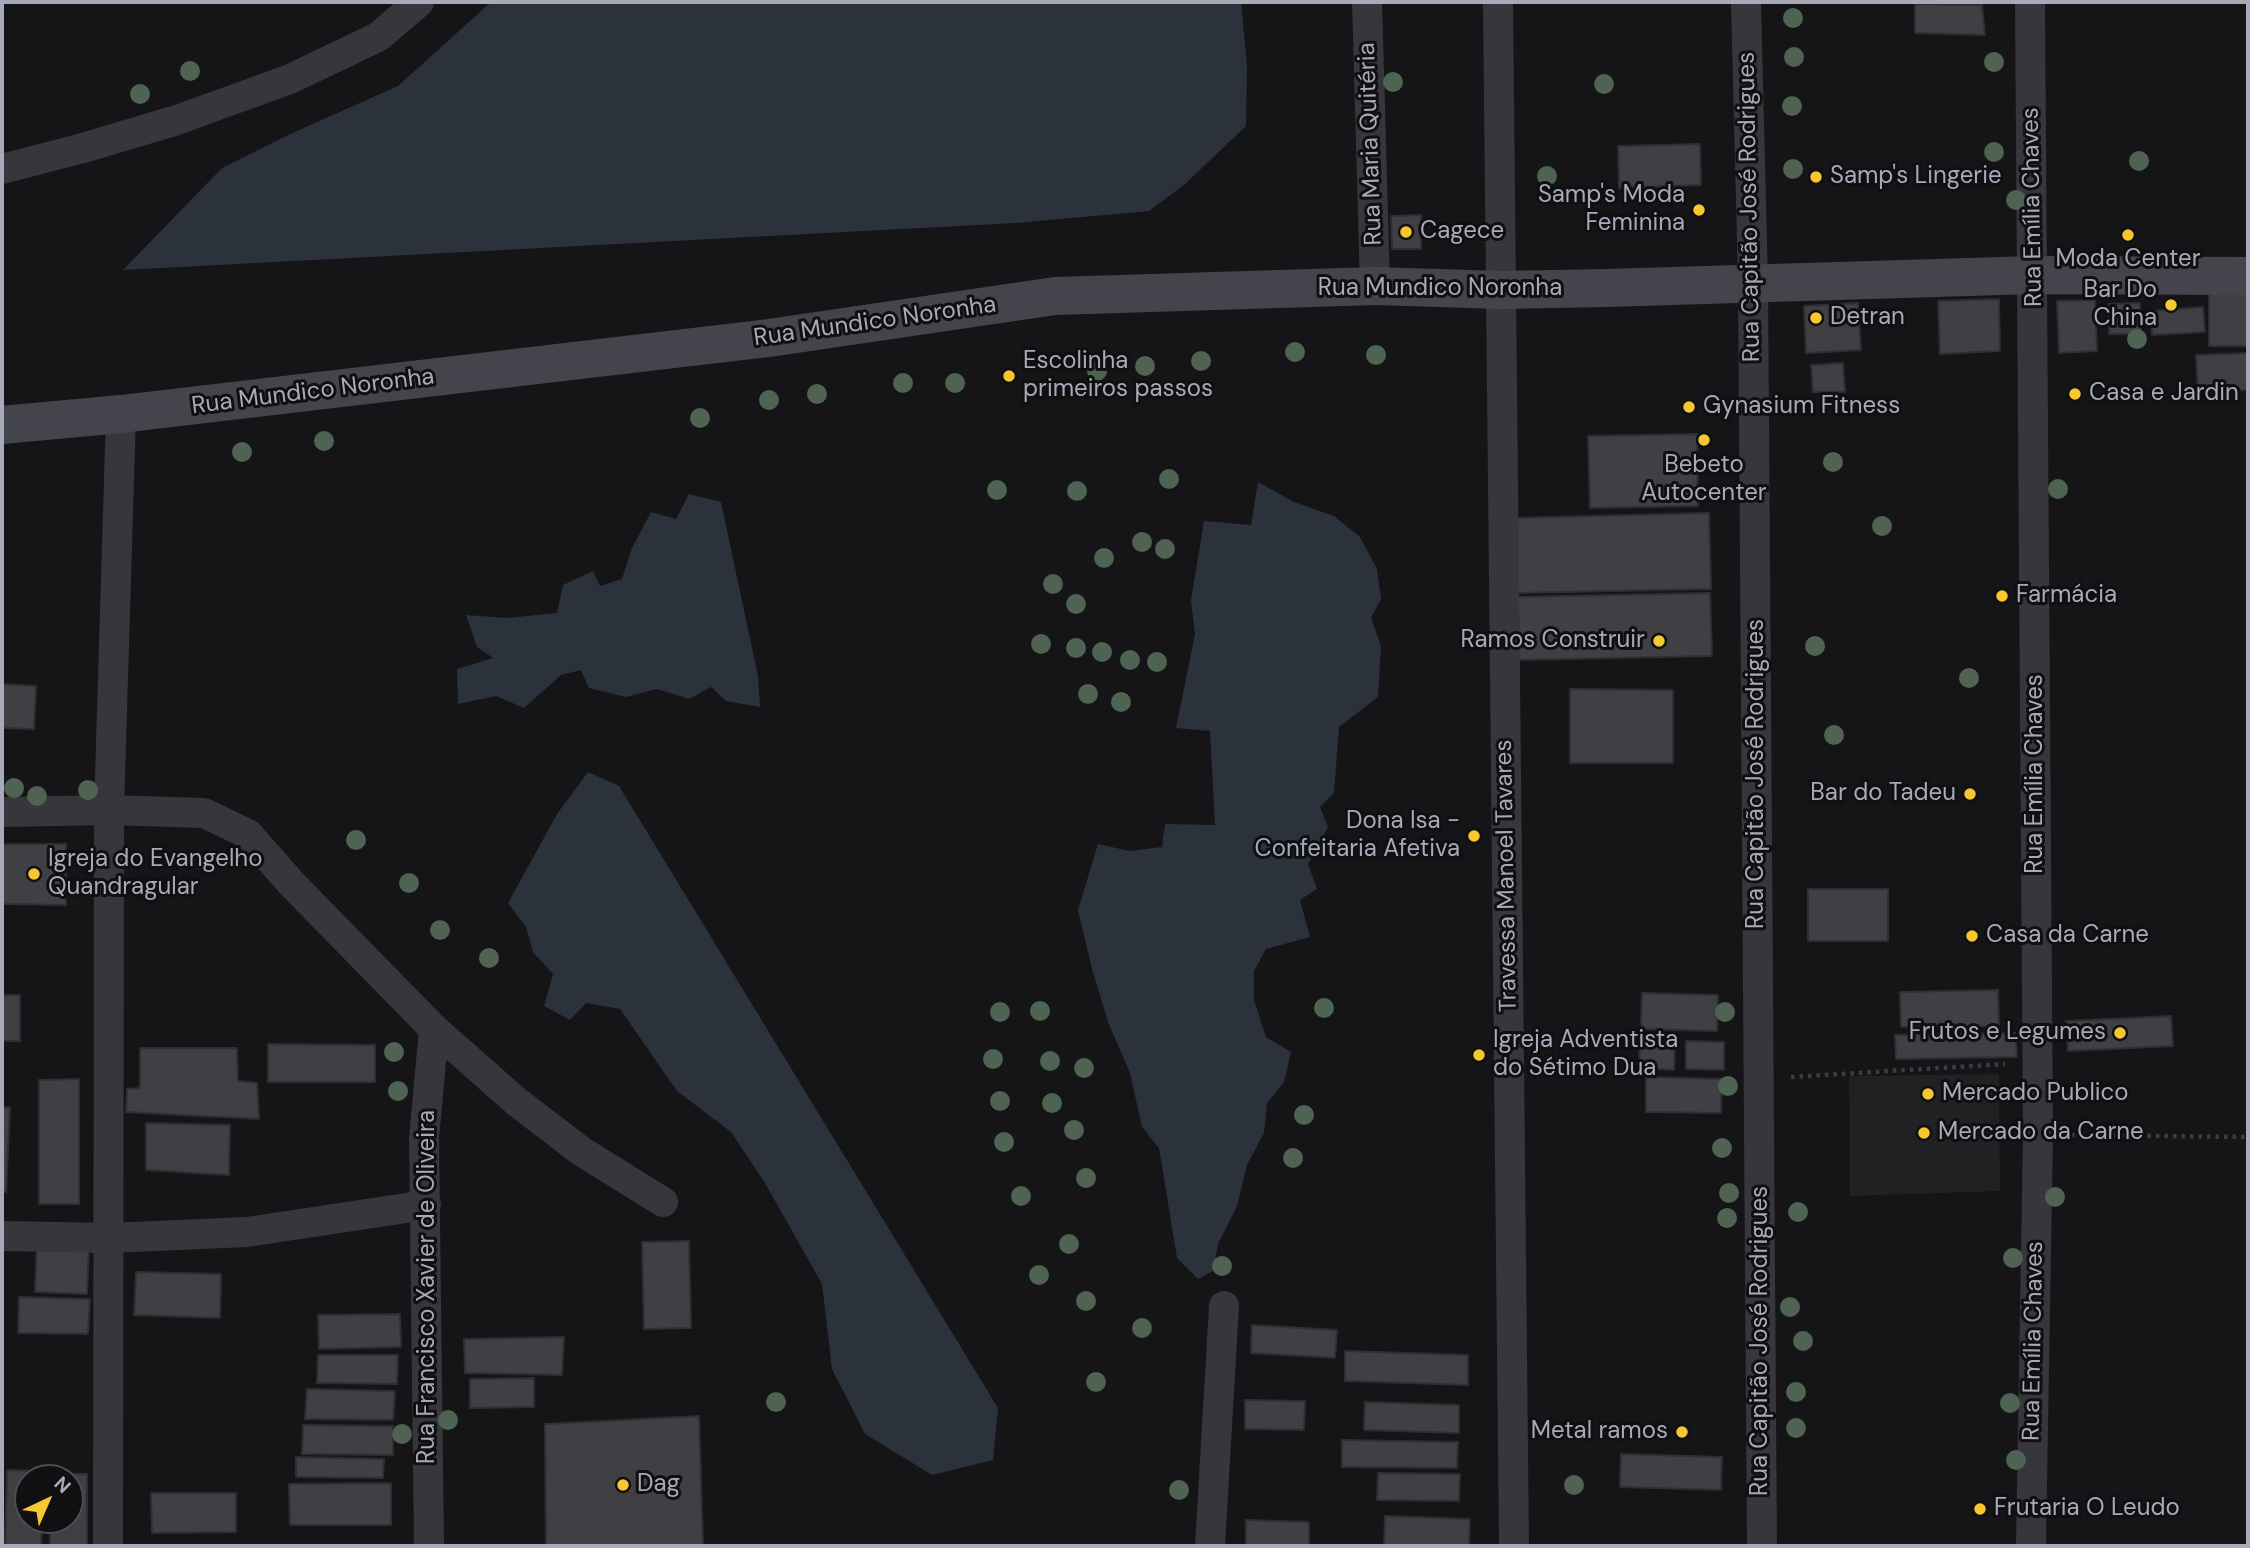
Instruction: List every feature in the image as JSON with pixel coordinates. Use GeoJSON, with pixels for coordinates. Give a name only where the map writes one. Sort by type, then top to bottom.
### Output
{"type":"FeatureCollection","features":[{"type":"Feature","properties":{"kind":"street"},"geometry":{"type":"LineString","coordinates":[[2,169],[177,120],[290,79],[378,37],[419,2]]}},
{"type":"Feature","properties":{"kind":"street","name":"Rua Maria Quitéria"},"geometry":{"type":"LineString","coordinates":[[1367,2],[1375,286]]}},
{"type":"Feature","properties":{"kind":"street","name":"Travessa Manoel Tavares"},"geometry":{"type":"LineString","coordinates":[[1498,2],[1514,1546]]}},
{"type":"Feature","properties":{"kind":"street","name":"Rua Capitão José Rodrigues"},"geometry":{"type":"LineString","coordinates":[[1746,2],[1753,282],[1762,1546]]}},
{"type":"Feature","properties":{"kind":"street","name":"Rua Emília Chaves"},"geometry":{"type":"LineString","coordinates":[[2031,2],[2038,1062],[2031,1546]]}},
{"type":"Feature","properties":{"kind":"street","name":"Rua Mundico Noronha"},"geometry":{"type":"LineString","coordinates":[[2,425],[121,414],[769,338],[1030,299],[1375,286],[1501,290],[2034,275],[2248,276]]}},
{"type":"Feature","properties":{"kind":"street"},"geometry":{"type":"LineString","coordinates":[[108,1546],[109,810],[121,414]]}},
{"type":"Feature","properties":{"kind":"street"},"geometry":{"type":"LineString","coordinates":[[2,812],[109,810],[204,813],[248,834],[291,883],[434,1029],[517,1102],[570,1143],[663,1202]]}},
{"type":"Feature","properties":{"kind":"street","name":"Rua Francisco Xavier de Oliveira"},"geometry":{"type":"LineString","coordinates":[[429,1546],[424,1138],[434,1029]]}},
{"type":"Feature","properties":{"kind":"street"},"geometry":{"type":"LineString","coordinates":[[2,1236],[110,1238],[247,1232],[426,1205]]}},
{"type":"Feature","properties":{"kind":"street"},"geometry":{"type":"LineString","coordinates":[[1210,1546],[1224,1306]]}},
{"type":"Feature","properties":{"kind":"path"},"geometry":{"type":"LineString","coordinates":[[1759,1079],[2038,1062]]}},
{"type":"Feature","properties":{"kind":"path"},"geometry":{"type":"LineString","coordinates":[[2038,1135],[2248,1137]]}},
{"type":"Feature","properties":{"kind":"shaded area"},"geometry":{"type":"Polygon","coordinates":[[[491,2],[1241,2],[1247,65],[1246,126],[1185,184],[1149,211],[1016,223],[123,270],[222,168],[398,86],[491,2]]]}},
{"type":"Feature","properties":{"kind":"shaded area"},"geometry":{"type":"Polygon","coordinates":[[[1258,482],[1294,502],[1334,516],[1360,537],[1377,569],[1381,599],[1371,618],[1381,646],[1378,697],[1339,727],[1334,793],[1320,807],[1328,827],[1308,864],[1317,889],[1300,900],[1310,937],[1266,949],[1254,971],[1254,1000],[1266,1037],[1291,1052],[1284,1082],[1267,1103],[1264,1133],[1247,1165],[1237,1206],[1218,1244],[1213,1271],[1198,1279],[1177,1258],[1159,1148],[1142,1127],[1130,1073],[1108,1022],[1078,910],[1098,844],[1130,851],[1162,847],[1165,824],[1215,825],[1210,731],[1176,728],[1195,634],[1191,600],[1204,521],[1251,525],[1258,482]]]}},
{"type":"Feature","properties":{"kind":"shaded area"},"geometry":{"type":"Polygon","coordinates":[[[689,494],[721,502],[758,676],[760,707],[726,701],[711,687],[689,699],[657,689],[626,697],[589,688],[581,670],[561,675],[524,708],[496,696],[458,704],[457,669],[493,658],[477,647],[466,615],[507,618],[557,613],[563,585],[593,571],[600,586],[622,579],[632,548],[651,512],[676,519],[689,494]]]}},
{"type":"Feature","properties":{"kind":"shaded area"},"geometry":{"type":"Polygon","coordinates":[[[588,772],[619,786],[998,1408],[993,1460],[932,1475],[865,1434],[832,1369],[822,1284],[765,1183],[731,1132],[677,1091],[620,1009],[586,1003],[570,1020],[544,1006],[553,974],[533,952],[526,927],[508,903],[557,814],[588,772]]]}},
{"type":"Feature","properties":{"kind":"shaded area","name":"Mercado da Carne"},"geometry":{"type":"Polygon","coordinates":[[[1999,1074],[2000,1191],[1850,1196],[1849,1076],[1999,1074]]]}},
{"type":"Feature","properties":{"kind":"building"},"geometry":{"type":"Polygon","coordinates":[[[1915,4],[1982,5],[1985,35],[1915,33],[1915,4]]]}},
{"type":"Feature","properties":{"kind":"building"},"geometry":{"type":"Polygon","coordinates":[[[1700,144],[1701,185],[1619,188],[1618,146],[1700,144]]]}},
{"type":"Feature","properties":{"kind":"building","name":"Cagece"},"geometry":{"type":"Polygon","coordinates":[[[1421,215],[1421,249],[1392,249],[1391,216],[1421,215]]]}},
{"type":"Feature","properties":{"kind":"building"},"geometry":{"type":"Polygon","coordinates":[[[2209,291],[2248,291],[2248,346],[2209,346],[2209,291]]]}},
{"type":"Feature","properties":{"kind":"building"},"geometry":{"type":"Polygon","coordinates":[[[1999,299],[2000,351],[1940,354],[1938,301],[1999,299]]]}},
{"type":"Feature","properties":{"kind":"building"},"geometry":{"type":"Polygon","coordinates":[[[2095,300],[2097,351],[2059,353],[2057,301],[2095,300]]]}},
{"type":"Feature","properties":{"kind":"building"},"geometry":{"type":"Polygon","coordinates":[[[1858,303],[1861,350],[1806,353],[1804,306],[1858,303]]]}},
{"type":"Feature","properties":{"kind":"building"},"geometry":{"type":"Polygon","coordinates":[[[2140,303],[2141,334],[2109,334],[2108,304],[2140,303]]]}},
{"type":"Feature","properties":{"kind":"building"},"geometry":{"type":"Polygon","coordinates":[[[2203,307],[2205,332],[2152,335],[2150,311],[2203,307]]]}},
{"type":"Feature","properties":{"kind":"building"},"geometry":{"type":"Polygon","coordinates":[[[2248,353],[2248,390],[2198,391],[2196,355],[2248,353]]]}},
{"type":"Feature","properties":{"kind":"building"},"geometry":{"type":"Polygon","coordinates":[[[1843,363],[1845,392],[1813,392],[1811,365],[1843,363]]]}},
{"type":"Feature","properties":{"kind":"building"},"geometry":{"type":"Polygon","coordinates":[[[1697,434],[1698,506],[1590,508],[1588,436],[1697,434]]]}},
{"type":"Feature","properties":{"kind":"building"},"geometry":{"type":"Polygon","coordinates":[[[1709,513],[1711,589],[1515,593],[1513,518],[1709,513]]]}},
{"type":"Feature","properties":{"kind":"building"},"geometry":{"type":"Polygon","coordinates":[[[1710,593],[1712,656],[1517,660],[1515,597],[1710,593]]]}},
{"type":"Feature","properties":{"kind":"building"},"geometry":{"type":"Polygon","coordinates":[[[2,684],[36,686],[34,729],[2,728],[2,684]]]}},
{"type":"Feature","properties":{"kind":"building"},"geometry":{"type":"Polygon","coordinates":[[[1570,689],[1673,690],[1673,763],[1570,763],[1570,689]]]}},
{"type":"Feature","properties":{"kind":"building","name":"Igreja do Evangelho Quandragular"},"geometry":{"type":"Polygon","coordinates":[[[2,844],[66,844],[66,905],[2,904],[2,844]]]}},
{"type":"Feature","properties":{"kind":"building"},"geometry":{"type":"Polygon","coordinates":[[[1808,889],[1888,889],[1888,941],[1808,941],[1808,889]]]}},
{"type":"Feature","properties":{"kind":"building"},"geometry":{"type":"Polygon","coordinates":[[[1998,990],[1999,1026],[1901,1027],[1900,992],[1998,990]]]}},
{"type":"Feature","properties":{"kind":"building"},"geometry":{"type":"Polygon","coordinates":[[[1642,993],[1718,995],[1717,1031],[1641,1029],[1642,993]]]}},
{"type":"Feature","properties":{"kind":"building"},"geometry":{"type":"Polygon","coordinates":[[[2,995],[20,995],[20,1041],[2,1041],[2,995]]]}},
{"type":"Feature","properties":{"kind":"building","name":"Frutos e Legumes"},"geometry":{"type":"Polygon","coordinates":[[[2171,1016],[2173,1046],[2068,1051],[2066,1021],[2171,1016]]]}},
{"type":"Feature","properties":{"kind":"building"},"geometry":{"type":"Polygon","coordinates":[[[2015,1033],[2017,1057],[1896,1059],[1895,1035],[2015,1033]]]}},
{"type":"Feature","properties":{"kind":"building"},"geometry":{"type":"Polygon","coordinates":[[[1640,1041],[1675,1042],[1674,1070],[1639,1068],[1640,1041]]]}},
{"type":"Feature","properties":{"kind":"building"},"geometry":{"type":"Polygon","coordinates":[[[1686,1041],[1724,1042],[1724,1070],[1686,1069],[1686,1041]]]}},
{"type":"Feature","properties":{"kind":"building"},"geometry":{"type":"Polygon","coordinates":[[[268,1044],[375,1045],[375,1082],[268,1082],[268,1044]]]}},
{"type":"Feature","properties":{"kind":"building"},"geometry":{"type":"Polygon","coordinates":[[[140,1048],[237,1048],[238,1081],[257,1083],[259,1119],[126,1112],[127,1089],[140,1088],[140,1048]]]}},
{"type":"Feature","properties":{"kind":"building"},"geometry":{"type":"Polygon","coordinates":[[[1646,1077],[1722,1079],[1721,1113],[1646,1112],[1646,1077]]]}},
{"type":"Feature","properties":{"kind":"building"},"geometry":{"type":"Polygon","coordinates":[[[79,1079],[79,1204],[39,1204],[39,1080],[79,1079]]]}},
{"type":"Feature","properties":{"kind":"building"},"geometry":{"type":"Polygon","coordinates":[[[2,1107],[10,1108],[6,1192],[2,1192],[2,1107]]]}},
{"type":"Feature","properties":{"kind":"building"},"geometry":{"type":"Polygon","coordinates":[[[146,1123],[230,1125],[229,1175],[146,1170],[146,1123]]]}},
{"type":"Feature","properties":{"kind":"building"},"geometry":{"type":"Polygon","coordinates":[[[689,1241],[691,1328],[644,1329],[642,1242],[689,1241]]]}},
{"type":"Feature","properties":{"kind":"building"},"geometry":{"type":"Polygon","coordinates":[[[37,1245],[89,1247],[87,1294],[35,1292],[37,1245]]]}},
{"type":"Feature","properties":{"kind":"building"},"geometry":{"type":"Polygon","coordinates":[[[136,1272],[221,1274],[220,1318],[134,1315],[136,1272]]]}},
{"type":"Feature","properties":{"kind":"building"},"geometry":{"type":"Polygon","coordinates":[[[19,1297],[90,1299],[88,1334],[18,1333],[19,1297]]]}},
{"type":"Feature","properties":{"kind":"building"},"geometry":{"type":"Polygon","coordinates":[[[400,1314],[401,1347],[319,1349],[318,1315],[400,1314]]]}},
{"type":"Feature","properties":{"kind":"building"},"geometry":{"type":"Polygon","coordinates":[[[1252,1325],[1337,1330],[1335,1358],[1251,1353],[1252,1325]]]}},
{"type":"Feature","properties":{"kind":"building"},"geometry":{"type":"Polygon","coordinates":[[[564,1337],[562,1375],[465,1373],[464,1339],[564,1337]]]}},
{"type":"Feature","properties":{"kind":"building"},"geometry":{"type":"Polygon","coordinates":[[[1345,1351],[1468,1355],[1468,1385],[1345,1381],[1345,1351]]]}},
{"type":"Feature","properties":{"kind":"building"},"geometry":{"type":"Polygon","coordinates":[[[318,1355],[398,1355],[397,1384],[317,1383],[318,1355]]]}},
{"type":"Feature","properties":{"kind":"building"},"geometry":{"type":"Polygon","coordinates":[[[534,1378],[534,1407],[470,1408],[470,1379],[534,1378]]]}},
{"type":"Feature","properties":{"kind":"building"},"geometry":{"type":"Polygon","coordinates":[[[307,1389],[395,1391],[393,1420],[305,1419],[307,1389]]]}},
{"type":"Feature","properties":{"kind":"building"},"geometry":{"type":"Polygon","coordinates":[[[1245,1400],[1305,1401],[1304,1430],[1245,1429],[1245,1400]]]}},
{"type":"Feature","properties":{"kind":"building"},"geometry":{"type":"Polygon","coordinates":[[[1365,1402],[1459,1405],[1459,1433],[1364,1430],[1365,1402]]]}},
{"type":"Feature","properties":{"kind":"building","name":"Dag"},"geometry":{"type":"Polygon","coordinates":[[[699,1416],[703,1546],[546,1546],[545,1424],[699,1416]]]}},
{"type":"Feature","properties":{"kind":"building"},"geometry":{"type":"Polygon","coordinates":[[[303,1425],[393,1426],[393,1455],[302,1454],[303,1425]]]}},
{"type":"Feature","properties":{"kind":"building"},"geometry":{"type":"Polygon","coordinates":[[[1342,1440],[1458,1442],[1457,1468],[1342,1467],[1342,1440]]]}},
{"type":"Feature","properties":{"kind":"building"},"geometry":{"type":"Polygon","coordinates":[[[1621,1454],[1722,1457],[1721,1490],[1620,1487],[1621,1454]]]}},
{"type":"Feature","properties":{"kind":"building"},"geometry":{"type":"Polygon","coordinates":[[[296,1457],[384,1459],[383,1478],[296,1477],[296,1457]]]}},
{"type":"Feature","properties":{"kind":"building"},"geometry":{"type":"Polygon","coordinates":[[[7,1470],[14,1470],[14,1534],[41,1534],[41,1546],[5,1546],[7,1470]]]}},
{"type":"Feature","properties":{"kind":"building"},"geometry":{"type":"Polygon","coordinates":[[[1378,1473],[1460,1474],[1459,1501],[1377,1500],[1378,1473]]]}},
{"type":"Feature","properties":{"kind":"building"},"geometry":{"type":"Polygon","coordinates":[[[84,1474],[87,1474],[87,1546],[50,1546],[50,1534],[84,1534],[84,1474]]]}},
{"type":"Feature","properties":{"kind":"building"},"geometry":{"type":"Polygon","coordinates":[[[391,1483],[391,1525],[290,1525],[289,1484],[391,1483]]]}},
{"type":"Feature","properties":{"kind":"building"},"geometry":{"type":"Polygon","coordinates":[[[151,1493],[236,1493],[236,1532],[152,1533],[151,1493]]]}},
{"type":"Feature","properties":{"kind":"building"},"geometry":{"type":"Polygon","coordinates":[[[1385,1516],[1470,1519],[1469,1546],[1384,1546],[1385,1516]]]}},
{"type":"Feature","properties":{"kind":"building"},"geometry":{"type":"Polygon","coordinates":[[[1246,1520],[1309,1522],[1309,1546],[1246,1546],[1246,1520]]]}},
{"type":"Feature","properties":{"kind":"place","name":"Samp's Lingerie"},"geometry":{"type":"Point","coordinates":[1816,177]}},
{"type":"Feature","properties":{"kind":"place","name":"Samp's Moda Feminina"},"geometry":{"type":"Point","coordinates":[1699,210]}},
{"type":"Feature","properties":{"kind":"place","name":"Cagece"},"geometry":{"type":"Point","coordinates":[1406,232]}},
{"type":"Feature","properties":{"kind":"place","name":"Moda Center"},"geometry":{"type":"Point","coordinates":[2128,235]}},
{"type":"Feature","properties":{"kind":"place","name":"Bar Do China"},"geometry":{"type":"Point","coordinates":[2171,305]}},
{"type":"Feature","properties":{"kind":"place","name":"Detran"},"geometry":{"type":"Point","coordinates":[1816,318]}},
{"type":"Feature","properties":{"kind":"place","name":"Escolinha primeiros passos"},"geometry":{"type":"Point","coordinates":[1009,376]}},
{"type":"Feature","properties":{"kind":"place","name":"Casa e Jardin"},"geometry":{"type":"Point","coordinates":[2075,394]}},
{"type":"Feature","properties":{"kind":"place","name":"Gynasium Fitness"},"geometry":{"type":"Point","coordinates":[1689,407]}},
{"type":"Feature","properties":{"kind":"place","name":"Bebeto Autocenter"},"geometry":{"type":"Point","coordinates":[1704,440]}},
{"type":"Feature","properties":{"kind":"place","name":"Farmácia"},"geometry":{"type":"Point","coordinates":[2002,596]}},
{"type":"Feature","properties":{"kind":"place","name":"Ramos Construir"},"geometry":{"type":"Point","coordinates":[1659,641]}},
{"type":"Feature","properties":{"kind":"place","name":"Bar do Tadeu"},"geometry":{"type":"Point","coordinates":[1970,794]}},
{"type":"Feature","properties":{"kind":"place","name":"Dona Isa - Confeitaria Afetiva"},"geometry":{"type":"Point","coordinates":[1474,836]}},
{"type":"Feature","properties":{"kind":"place","name":"Igreja do Evangelho Quandragular"},"geometry":{"type":"Point","coordinates":[34,874]}},
{"type":"Feature","properties":{"kind":"place","name":"Casa da Carne"},"geometry":{"type":"Point","coordinates":[1972,936]}},
{"type":"Feature","properties":{"kind":"place","name":"Frutos e Legumes"},"geometry":{"type":"Point","coordinates":[2120,1033]}},
{"type":"Feature","properties":{"kind":"place","name":"Igreja Adventista do Sétimo Dua"},"geometry":{"type":"Point","coordinates":[1479,1055]}},
{"type":"Feature","properties":{"kind":"place","name":"Mercado Publico"},"geometry":{"type":"Point","coordinates":[1928,1094]}},
{"type":"Feature","properties":{"kind":"place","name":"Mercado da Carne"},"geometry":{"type":"Point","coordinates":[1924,1133]}},
{"type":"Feature","properties":{"kind":"place","name":"Metal ramos"},"geometry":{"type":"Point","coordinates":[1682,1432]}},
{"type":"Feature","properties":{"kind":"place","name":"Dag"},"geometry":{"type":"Point","coordinates":[623,1485]}},
{"type":"Feature","properties":{"kind":"place","name":"Frutaria O Leudo"},"geometry":{"type":"Point","coordinates":[1980,1509]}}]}
